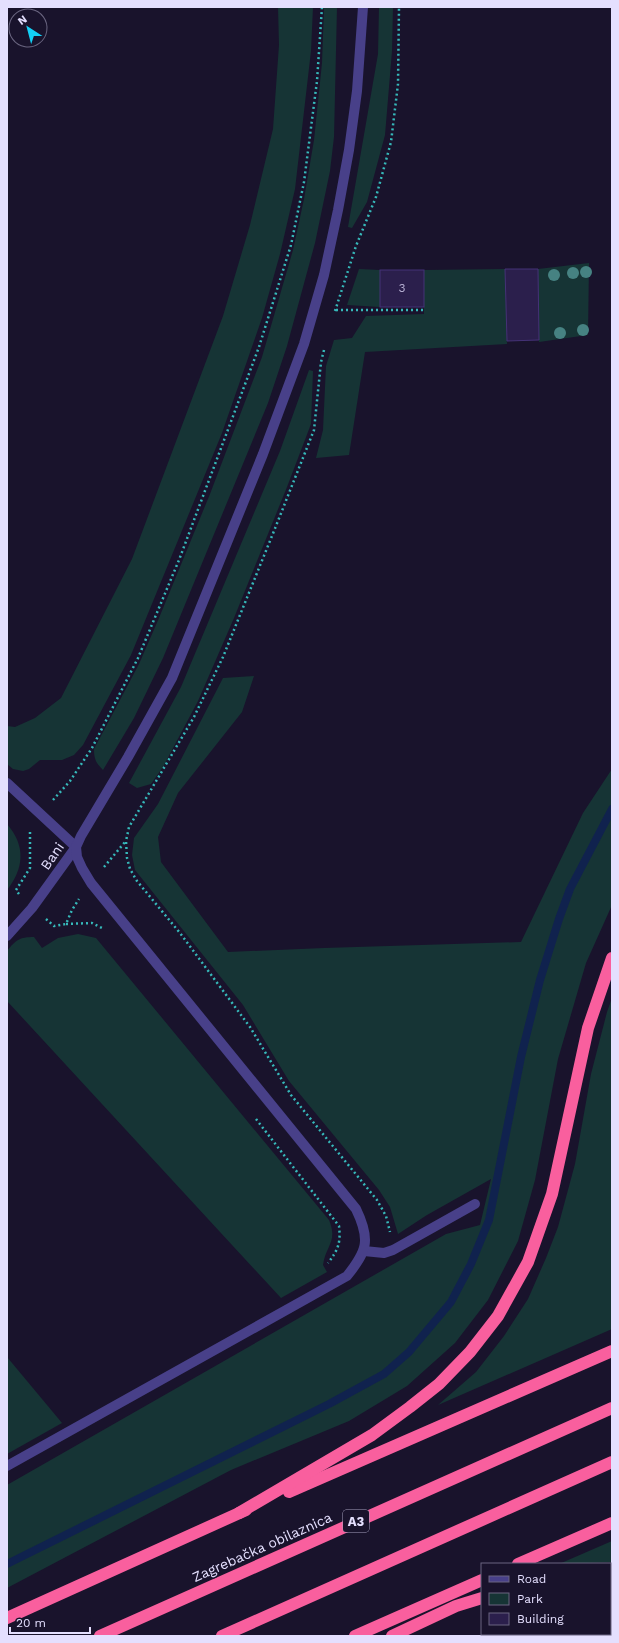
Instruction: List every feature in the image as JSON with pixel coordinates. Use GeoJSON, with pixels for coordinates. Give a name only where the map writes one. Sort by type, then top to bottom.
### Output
{"type":"FeatureCollection","features":[{"type":"Feature","properties":{"kind":"highway"},"geometry":{"type":"LineString","coordinates":[[239,1513],[372,1435],[410,1407],[439,1384],[470,1352],[498,1316],[528,1262],[552,1194],[588,1028],[612,958]]}},
{"type":"Feature","properties":{"kind":"highway"},"geometry":{"type":"LineString","coordinates":[[7,1618],[239,1513],[612,1351]]}},
{"type":"Feature","properties":{"kind":"highway","name":"Zagrebačka obilaznica"},"geometry":{"type":"LineString","coordinates":[[100,1636],[612,1408]]}},
{"type":"Feature","properties":{"kind":"highway"},"geometry":{"type":"LineString","coordinates":[[222,1636],[612,1462]]}},
{"type":"Feature","properties":{"kind":"highway"},"geometry":{"type":"LineString","coordinates":[[520,1563],[612,1523]]}},
{"type":"Feature","properties":{"kind":"highway"},"geometry":{"type":"LineString","coordinates":[[355,1636],[481,1580]]}},
{"type":"Feature","properties":{"kind":"highway"},"geometry":{"type":"LineString","coordinates":[[392,1636],[456,1606],[481,1598]]}},
{"type":"Feature","properties":{"kind":"street"},"geometry":{"type":"LineString","coordinates":[[7,1466],[347,1276],[358,1263],[364,1251],[366,1241],[356,1209],[91,883],[80,863],[76,848],[88,823],[172,678],[262,454],[304,344],[324,275],[348,158],[357,91],[363,7]]}},
{"type":"Feature","properties":{"kind":"street","name":"Bani"},"geometry":{"type":"LineString","coordinates":[[7,783],[76,848],[32,908],[7,936]]}},
{"type":"Feature","properties":{"kind":"street"},"geometry":{"type":"LineString","coordinates":[[364,1251],[384,1253],[393,1250],[475,1204]]}},
{"type":"Feature","properties":{"kind":"path"},"geometry":{"type":"LineString","coordinates":[[70,781],[92,748],[138,658],[179,560],[259,347],[291,246],[304,182],[317,81],[322,7]]}},
{"type":"Feature","properties":{"kind":"path"},"geometry":{"type":"LineString","coordinates":[[336,310],[424,310]]}},
{"type":"Feature","properties":{"kind":"path"},"geometry":{"type":"LineString","coordinates":[[21,897],[16,890],[30,868],[31,857],[29,831]]}},
{"type":"Feature","properties":{"kind":"path"},"geometry":{"type":"LineString","coordinates":[[112,857],[126,841],[126,858],[137,881],[180,933],[250,1027],[291,1095],[377,1200],[386,1216],[393,1250]]}},
{"type":"Feature","properties":{"kind":"path"},"geometry":{"type":"LineString","coordinates":[[66,924],[72,910]]}},
{"type":"Feature","properties":{"kind":"path"},"geometry":{"type":"LineString","coordinates":[[46,920],[54,926],[92,923],[107,931]]}},
{"type":"Feature","properties":{"kind":"path"},"geometry":{"type":"LineString","coordinates":[[252,1114],[339,1226],[340,1237],[336,1253],[328,1263],[336,1282]]}},
{"type":"Feature","properties":{"kind":"green space"},"geometry":{"type":"Polygon","coordinates":[[[278,7],[313,7],[311,51],[295,189],[280,254],[262,318],[222,433],[131,655],[83,745],[74,755],[62,760],[40,760],[29,769],[23,771],[13,769],[7,764],[7,726],[15,727],[35,718],[61,698],[132,559],[223,316],[250,225],[273,129],[279,45],[278,7]]]}},
{"type":"Feature","properties":{"kind":"green space"},"geometry":{"type":"Polygon","coordinates":[[[324,7],[337,7],[334,137],[330,171],[315,243],[287,346],[268,403],[163,658],[134,718],[103,770],[96,761],[94,749],[139,664],[210,494],[262,357],[293,250],[304,199],[314,140],[322,63],[324,7]]]}},
{"type":"Feature","properties":{"kind":"green space"},"geometry":{"type":"Polygon","coordinates":[[[379,7],[393,7],[392,51],[385,135],[367,202],[352,228],[348,227],[378,54],[379,7]]]}},
{"type":"Feature","properties":{"kind":"green space"},"geometry":{"type":"Polygon","coordinates":[[[589,263],[588,335],[539,342],[538,269],[589,263]]]}},
{"type":"Feature","properties":{"kind":"green space"},"geometry":{"type":"Polygon","coordinates":[[[359,269],[380,270],[380,307],[347,305],[359,269]]]}},
{"type":"Feature","properties":{"kind":"green space"},"geometry":{"type":"Polygon","coordinates":[[[505,269],[507,344],[365,352],[349,455],[316,458],[323,430],[326,366],[334,340],[352,338],[366,316],[424,314],[424,270],[505,269]]]}},
{"type":"Feature","properties":{"kind":"green space"},"geometry":{"type":"Polygon","coordinates":[[[309,370],[313,371],[311,424],[234,618],[198,701],[163,767],[151,784],[137,788],[129,783],[181,687],[280,451],[309,370]]]}},
{"type":"Feature","properties":{"kind":"green space"},"geometry":{"type":"Polygon","coordinates":[[[254,676],[242,712],[178,793],[158,837],[161,862],[228,952],[521,942],[583,813],[612,769],[612,905],[586,963],[558,1059],[535,1180],[518,1241],[488,1300],[455,1343],[407,1386],[349,1421],[231,1470],[7,1588],[7,1485],[446,1234],[480,1225],[491,1179],[427,1215],[398,1234],[390,1207],[379,1190],[289,1081],[243,1005],[135,870],[132,855],[134,838],[158,804],[223,678],[254,676]]]}},
{"type":"Feature","properties":{"kind":"green space"},"geometry":{"type":"Polygon","coordinates":[[[7,824],[17,840],[20,849],[20,857],[17,874],[7,890],[7,824]]]}},
{"type":"Feature","properties":{"kind":"green space"},"geometry":{"type":"Polygon","coordinates":[[[78,934],[96,938],[329,1220],[332,1239],[324,1258],[323,1265],[327,1272],[281,1298],[7,1001],[7,951],[13,944],[21,939],[34,937],[42,948],[58,938],[78,934]]]}},
{"type":"Feature","properties":{"kind":"green space"},"geometry":{"type":"Polygon","coordinates":[[[612,998],[612,1329],[438,1405],[476,1372],[504,1336],[528,1299],[546,1258],[558,1227],[575,1164],[591,1074],[612,998]]]}},
{"type":"Feature","properties":{"kind":"green space"},"geometry":{"type":"Polygon","coordinates":[[[7,1357],[62,1423],[7,1454],[7,1357]]]}},
{"type":"Feature","properties":{"kind":"green space"},"geometry":{"type":"Polygon","coordinates":[[[612,1541],[612,1562],[561,1563],[612,1541]]]}},
{"type":"Feature","properties":{"kind":"building"},"geometry":{"type":"Polygon","coordinates":[[[505,269],[538,269],[539,340],[507,341],[505,269]]]}},
{"type":"Feature","properties":{"kind":"building"},"geometry":{"type":"Polygon","coordinates":[[[380,270],[424,270],[424,307],[380,307],[380,270]]]}},
{"type":"Feature","properties":{"kind":"waterway"},"geometry":{"type":"LineString","coordinates":[[7,1564],[329,1404],[384,1374],[409,1352],[451,1302],[471,1264],[489,1220],[521,1057],[540,980],[559,919],[570,889],[612,809]]}}]}
